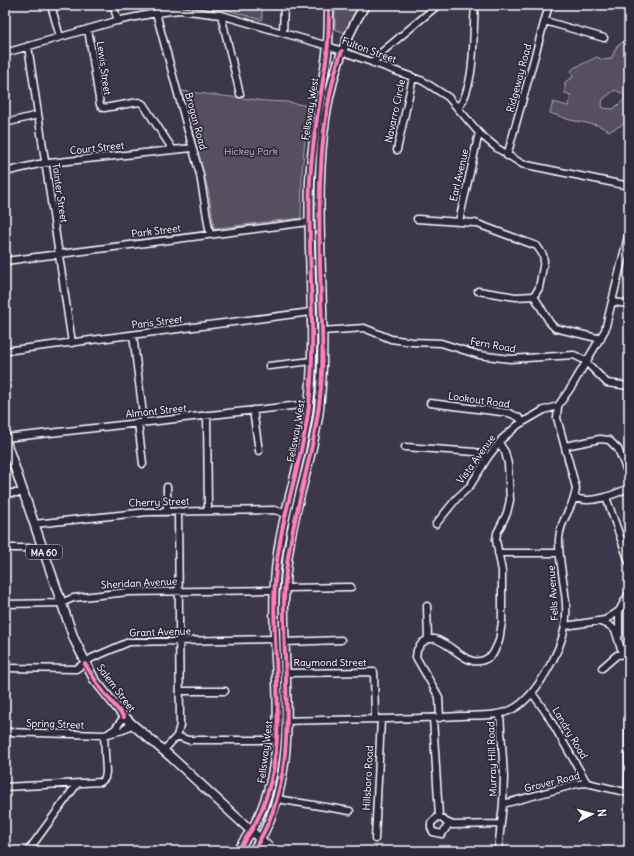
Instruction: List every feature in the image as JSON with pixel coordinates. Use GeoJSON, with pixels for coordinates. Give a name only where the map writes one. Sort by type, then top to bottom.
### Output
{"type":"FeatureCollection","features":[{"type":"Feature","properties":{"kind":"main road","name":"Fellsway West"},"geometry":{"type":"LineString","coordinates":[[237,851],[260,813],[268,791],[276,740],[277,696],[274,590],[279,543],[304,439],[309,404],[312,361],[310,222],[313,144],[328,46],[329,5]]}},
{"type":"Feature","properties":{"kind":"main road","name":"Fellsway West"},"geometry":{"type":"LineString","coordinates":[[253,851],[260,840],[277,799],[283,766],[287,721],[285,588],[291,532],[317,428],[322,385],[320,179],[326,119],[333,78],[342,51],[365,5]]}},
{"type":"Feature","properties":{"kind":"main road","name":"Salem Street"},"geometry":{"type":"LineString","coordinates":[[5,439],[61,602],[85,664],[101,689],[124,717],[273,851]]}},
{"type":"Feature","properties":{"kind":"street"},"geometry":{"type":"LineString","coordinates":[[50,5],[60,37]]}},
{"type":"Feature","properties":{"kind":"street"},"geometry":{"type":"LineString","coordinates":[[113,5],[118,21]]}},
{"type":"Feature","properties":{"kind":"street"},"geometry":{"type":"LineString","coordinates":[[283,33],[284,5]]}},
{"type":"Feature","properties":{"kind":"street"},"geometry":{"type":"LineString","coordinates":[[373,63],[382,52],[438,5]]}},
{"type":"Feature","properties":{"kind":"street"},"geometry":{"type":"LineString","coordinates":[[458,109],[466,97],[470,81],[475,5]]}},
{"type":"Feature","properties":{"kind":"street","name":"Ridgeway Road"},"geometry":{"type":"LineString","coordinates":[[507,156],[549,5]]}},
{"type":"Feature","properties":{"kind":"street","name":"Fulton Street"},"geometry":{"type":"LineString","coordinates":[[5,53],[118,21],[156,13],[179,10],[221,15],[328,46],[413,77],[442,92],[479,133],[507,156],[519,163],[535,168],[629,186]]}},
{"type":"Feature","properties":{"kind":"street","name":"Brogan Road"},"geometry":{"type":"LineString","coordinates":[[156,13],[204,193],[210,235]]}},
{"type":"Feature","properties":{"kind":"street"},"geometry":{"type":"LineString","coordinates":[[221,15],[240,94]]}},
{"type":"Feature","properties":{"kind":"street"},"geometry":{"type":"LineString","coordinates":[[545,20],[604,38]]}},
{"type":"Feature","properties":{"kind":"street","name":"Lewis Street"},"geometry":{"type":"LineString","coordinates":[[88,29],[100,105],[104,108],[139,102],[144,104],[173,150]]}},
{"type":"Feature","properties":{"kind":"street","name":"Tainter Street"},"geometry":{"type":"LineString","coordinates":[[28,46],[72,343]]}},
{"type":"Feature","properties":{"kind":"street","name":"Navarro Circle"},"geometry":{"type":"LineString","coordinates":[[397,150],[413,77]]}},
{"type":"Feature","properties":{"kind":"street"},"geometry":{"type":"LineString","coordinates":[[5,123],[38,115]]}},
{"type":"Feature","properties":{"kind":"street","name":"Earl Avenue"},"geometry":{"type":"LineString","coordinates":[[459,221],[479,133]]}},
{"type":"Feature","properties":{"kind":"street","name":"Court Street"},"geometry":{"type":"LineString","coordinates":[[5,172],[45,164],[192,148]]}},
{"type":"Feature","properties":{"kind":"street"},"geometry":{"type":"LineString","coordinates":[[417,219],[476,223],[537,246],[542,251],[544,261],[539,288],[534,296]]}},
{"type":"Feature","properties":{"kind":"street","name":"Park Street"},"geometry":{"type":"LineString","coordinates":[[5,261],[310,222]]}},
{"type":"Feature","properties":{"kind":"street"},"geometry":{"type":"LineString","coordinates":[[558,406],[606,330],[629,232]]}},
{"type":"Feature","properties":{"kind":"street"},"geometry":{"type":"LineString","coordinates":[[478,291],[516,297],[534,296]]}},
{"type":"Feature","properties":{"kind":"street"},"geometry":{"type":"LineString","coordinates":[[534,296],[550,323],[555,328],[601,339]]}},
{"type":"Feature","properties":{"kind":"street"},"geometry":{"type":"LineString","coordinates":[[613,302],[629,304]]}},
{"type":"Feature","properties":{"kind":"street","name":"Paris Street"},"geometry":{"type":"LineString","coordinates":[[5,351],[311,312]]}},
{"type":"Feature","properties":{"kind":"street","name":"Fern Road"},"geometry":{"type":"LineString","coordinates":[[322,331],[364,328],[391,339],[412,342],[442,343],[485,356],[516,360],[572,355],[581,358],[607,383],[629,386]]}},
{"type":"Feature","properties":{"kind":"street"},"geometry":{"type":"LineString","coordinates":[[133,335],[141,422],[143,464]]}},
{"type":"Feature","properties":{"kind":"street"},"geometry":{"type":"LineString","coordinates":[[269,366],[312,361]]}},
{"type":"Feature","properties":{"kind":"street","name":"Lookout Road"},"geometry":{"type":"LineString","coordinates":[[430,403],[509,414],[518,417],[523,422]]}},
{"type":"Feature","properties":{"kind":"street","name":"Almont Street"},"geometry":{"type":"LineString","coordinates":[[5,439],[141,422],[309,404]]}},
{"type":"Feature","properties":{"kind":"street","name":"Vista Avenue"},"geometry":{"type":"LineString","coordinates":[[436,524],[457,498],[470,486],[488,456],[499,443],[523,422],[544,410],[558,406]]}},
{"type":"Feature","properties":{"kind":"street","name":"Fells Avenue"},"geometry":{"type":"LineString","coordinates":[[287,721],[440,718],[500,714],[516,708],[532,693],[554,655],[565,626],[564,595],[559,553],[562,524],[575,498],[575,482],[557,418],[558,406]]}},
{"type":"Feature","properties":{"kind":"street"},"geometry":{"type":"LineString","coordinates":[[253,410],[259,451]]}},
{"type":"Feature","properties":{"kind":"street"},"geometry":{"type":"LineString","coordinates":[[207,415],[208,510]]}},
{"type":"Feature","properties":{"kind":"street"},"geometry":{"type":"LineString","coordinates":[[565,446],[600,439],[609,440],[618,449],[629,476]]}},
{"type":"Feature","properties":{"kind":"street"},"geometry":{"type":"LineString","coordinates":[[428,639],[441,641],[471,661],[484,660],[493,654],[499,641],[502,622],[502,572],[498,553],[497,533],[507,514],[510,500],[508,464],[505,452],[499,443]]}},
{"type":"Feature","properties":{"kind":"street"},"geometry":{"type":"LineString","coordinates":[[405,447],[475,452],[488,456]]}},
{"type":"Feature","properties":{"kind":"street"},"geometry":{"type":"LineString","coordinates":[[167,487],[167,511]]}},
{"type":"Feature","properties":{"kind":"street"},"geometry":{"type":"LineString","coordinates":[[575,498],[586,500],[606,497],[629,488]]}},
{"type":"Feature","properties":{"kind":"street"},"geometry":{"type":"LineString","coordinates":[[5,493],[23,493]]}},
{"type":"Feature","properties":{"kind":"street"},"geometry":{"type":"LineString","coordinates":[[606,497],[629,562]]}},
{"type":"Feature","properties":{"kind":"street","name":"Cherry Street"},"geometry":{"type":"LineString","coordinates":[[34,524],[120,514],[167,511],[274,510],[285,513]]}},
{"type":"Feature","properties":{"kind":"street"},"geometry":{"type":"LineString","coordinates":[[163,751],[177,736],[180,725],[178,512]]}},
{"type":"Feature","properties":{"kind":"street"},"geometry":{"type":"LineString","coordinates":[[5,548],[42,548]]}},
{"type":"Feature","properties":{"kind":"street"},"geometry":{"type":"LineString","coordinates":[[498,553],[559,553]]}},
{"type":"Feature","properties":{"kind":"street"},"geometry":{"type":"LineString","coordinates":[[285,588],[351,587]]}},
{"type":"Feature","properties":{"kind":"street","name":"Sheridan Avenue"},"geometry":{"type":"LineString","coordinates":[[5,604],[61,602],[73,598],[128,592],[274,590]]}},
{"type":"Feature","properties":{"kind":"street"},"geometry":{"type":"LineString","coordinates":[[565,626],[605,620],[619,611],[629,593]]}},
{"type":"Feature","properties":{"kind":"street"},"geometry":{"type":"LineString","coordinates":[[427,606],[428,639],[418,648],[416,657],[419,665],[439,697],[440,718]]}},
{"type":"Feature","properties":{"kind":"street"},"geometry":{"type":"LineString","coordinates":[[602,668],[614,657],[626,654],[620,647],[619,611]]}},
{"type":"Feature","properties":{"kind":"street"},"geometry":{"type":"LineString","coordinates":[[599,622],[611,628],[619,638]]}},
{"type":"Feature","properties":{"kind":"street","name":"Grant Avenue"},"geometry":{"type":"LineString","coordinates":[[5,668],[76,669],[92,658],[125,643],[275,639]]}},
{"type":"Feature","properties":{"kind":"street"},"geometry":{"type":"LineString","coordinates":[[285,642],[341,640]]}},
{"type":"Feature","properties":{"kind":"street"},"geometry":{"type":"LineString","coordinates":[[628,793],[629,659]]}},
{"type":"Feature","properties":{"kind":"street","name":"Raymond Street"},"geometry":{"type":"LineString","coordinates":[[287,673],[374,672],[378,719]]}},
{"type":"Feature","properties":{"kind":"street"},"geometry":{"type":"LineString","coordinates":[[180,691],[225,691]]}},
{"type":"Feature","properties":{"kind":"street","name":"Landry Road"},"geometry":{"type":"LineString","coordinates":[[532,693],[547,714],[587,784]]}},
{"type":"Feature","properties":{"kind":"street","name":"Murray Hill Road"},"geometry":{"type":"LineString","coordinates":[[498,851],[503,804],[504,776],[500,714]]}},
{"type":"Feature","properties":{"kind":"street"},"geometry":{"type":"LineString","coordinates":[[5,787],[100,783],[105,778],[104,735],[115,729],[124,717]]}},
{"type":"Feature","properties":{"kind":"street"},"geometry":{"type":"LineString","coordinates":[[432,718],[439,816],[449,824],[500,824]]}},
{"type":"Feature","properties":{"kind":"street","name":"Hillsboro Road"},"geometry":{"type":"LineString","coordinates":[[375,839],[378,719]]}},
{"type":"Feature","properties":{"kind":"street","name":"Spring Street"},"geometry":{"type":"LineString","coordinates":[[5,732],[104,735],[123,730],[132,724]]}},
{"type":"Feature","properties":{"kind":"street"},"geometry":{"type":"LineString","coordinates":[[177,736],[188,740],[276,740]]}},
{"type":"Feature","properties":{"kind":"street"},"geometry":{"type":"LineString","coordinates":[[28,851],[77,784]]}},
{"type":"Feature","properties":{"kind":"street","name":"Grover Road"},"geometry":{"type":"LineString","coordinates":[[503,804],[577,784],[587,784],[628,793]]}},
{"type":"Feature","properties":{"kind":"street"},"geometry":{"type":"LineString","coordinates":[[277,799],[350,811]]}},
{"type":"Feature","properties":{"kind":"street"},"geometry":{"type":"LineString","coordinates":[[439,816],[431,822],[433,832],[442,834],[449,824]]}},
{"type":"Feature","properties":{"kind":"green space"},"geometry":{"type":"Polygon","coordinates":[[[198,5],[262,5],[262,20],[216,7],[198,5]]]}},
{"type":"Feature","properties":{"kind":"green space"},"geometry":{"type":"Polygon","coordinates":[[[335,5],[361,5],[345,33],[335,29],[335,5]]]}},
{"type":"Feature","properties":{"kind":"green space"},"geometry":{"type":"Polygon","coordinates":[[[627,35],[629,35],[629,121],[610,131],[597,125],[570,120],[550,113],[553,102],[568,106],[571,95],[565,93],[565,82],[573,77],[571,71],[574,68],[597,57],[603,60],[611,59],[617,46],[623,42],[627,35]],[[615,90],[603,99],[603,108],[613,109],[624,100],[625,95],[615,90]]]}},
{"type":"Feature","properties":{"kind":"green space","name":"Hickey Park"},"geometry":{"type":"Polygon","coordinates":[[[181,91],[287,102],[308,106],[302,172],[301,218],[217,228],[214,227],[209,194],[181,91]]]}},
{"type":"Feature","properties":{"kind":"cycle path"},"geometry":{"type":"LineString","coordinates":[[237,851],[261,812],[272,778],[276,748],[278,719],[274,599],[276,570],[282,528],[302,447],[309,405],[312,349],[309,209],[310,181],[314,136],[327,54],[329,5]]}},
{"type":"Feature","properties":{"kind":"cycle path"},"geometry":{"type":"LineString","coordinates":[[253,851],[269,822],[279,792],[284,761],[286,729],[284,600],[286,573],[295,520],[313,441],[321,387],[322,342],[319,227],[320,180],[327,110],[335,73],[342,51]]}},
{"type":"Feature","properties":{"kind":"cycle path"},"geometry":{"type":"LineString","coordinates":[[85,664],[101,689],[124,717]]}}]}
